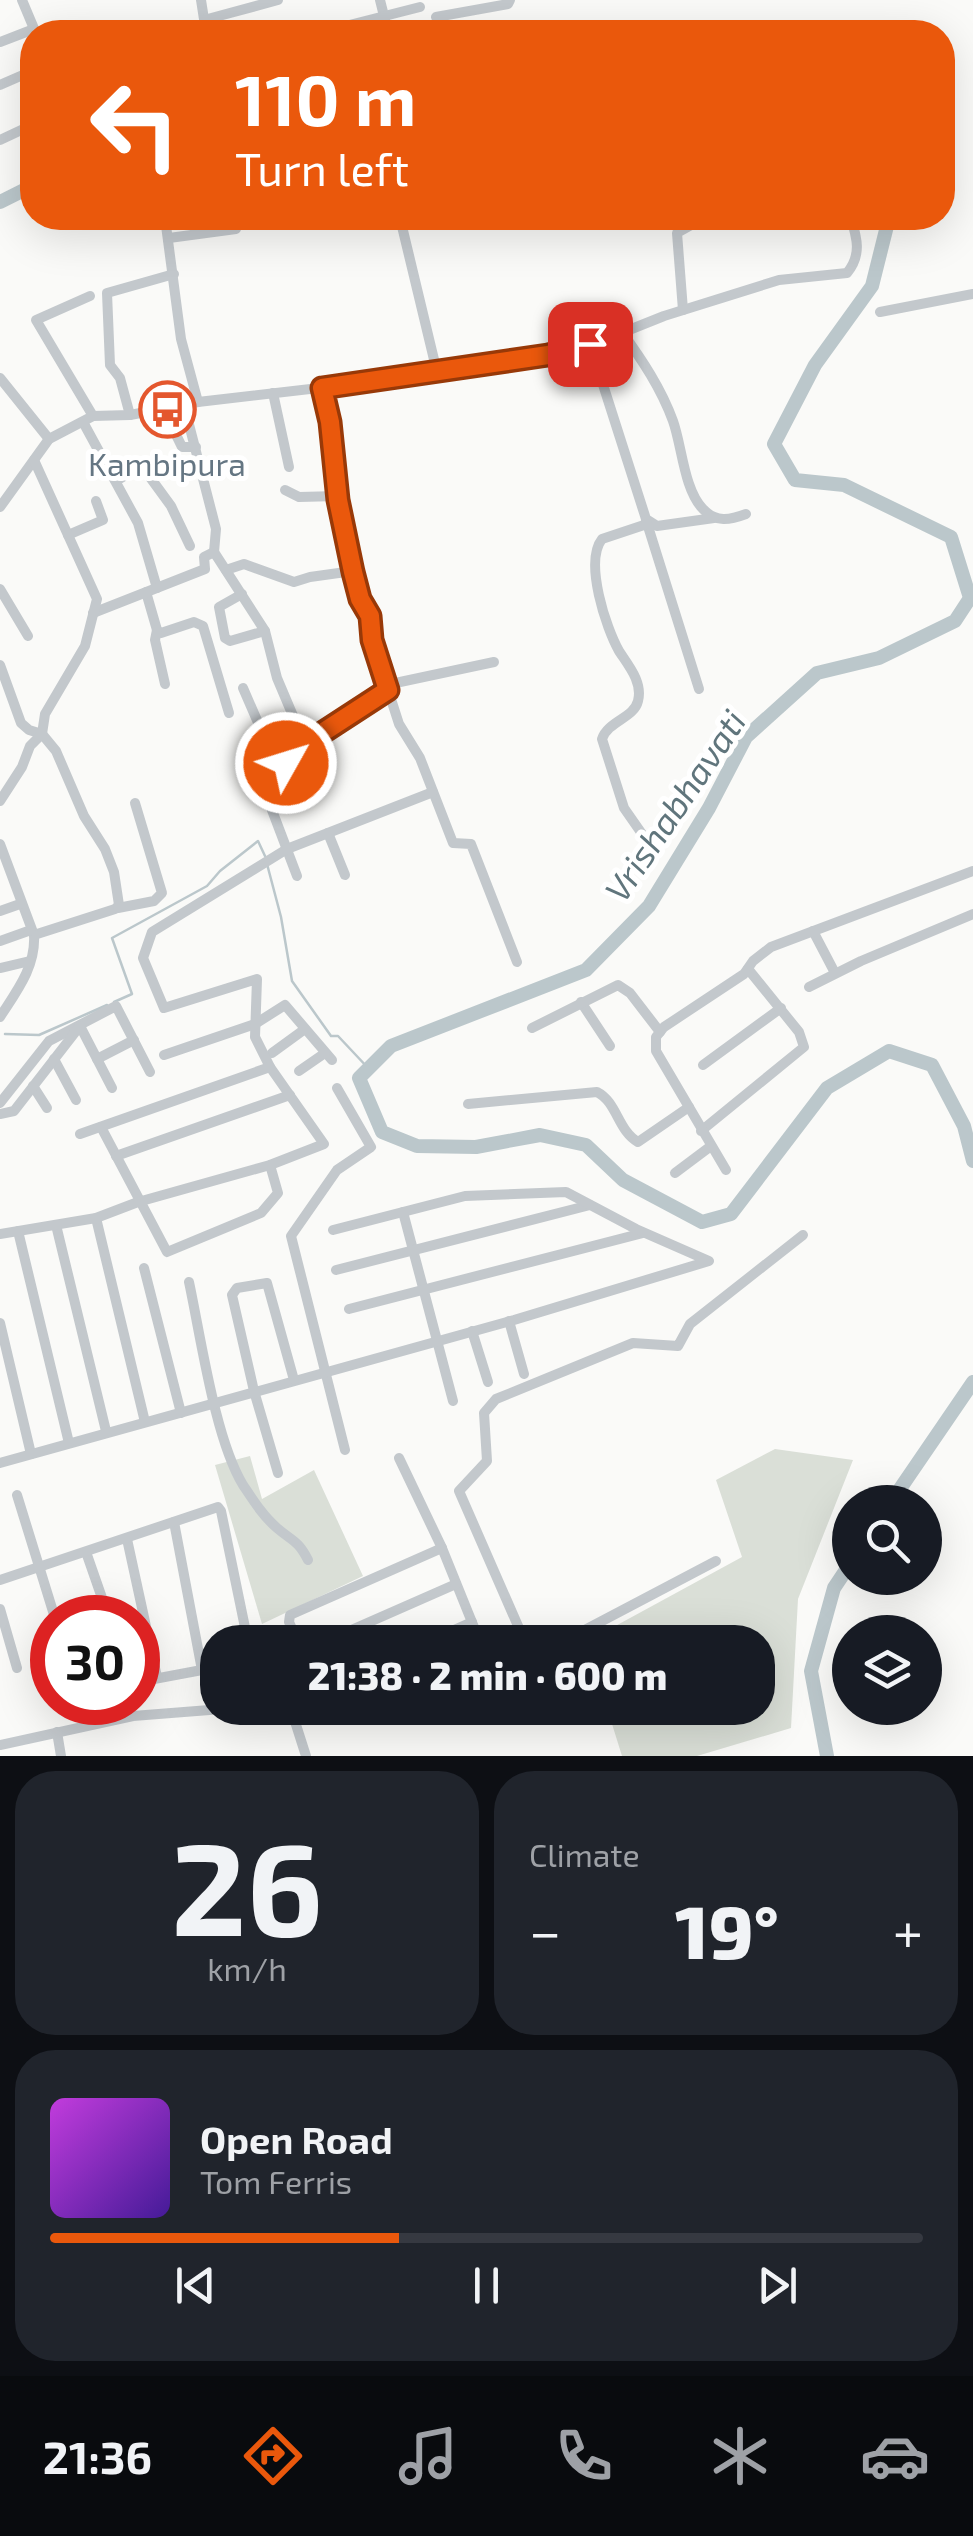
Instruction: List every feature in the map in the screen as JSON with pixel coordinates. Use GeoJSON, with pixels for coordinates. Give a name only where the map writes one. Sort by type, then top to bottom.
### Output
{"type":"FeatureCollection","features":[{"type":"Feature","properties":{"kind":"street"},"geometry":{"type":"LineString","coordinates":[[201,0],[204,20],[278,0]]}},
{"type":"Feature","properties":{"kind":"street"},"geometry":{"type":"LineString","coordinates":[[380,0],[385,20]]}},
{"type":"Feature","properties":{"kind":"street"},"geometry":{"type":"LineString","coordinates":[[436,17],[508,4],[510,0]]}},
{"type":"Feature","properties":{"kind":"street"},"geometry":{"type":"LineString","coordinates":[[375,20],[420,7]]}},
{"type":"Feature","properties":{"kind":"street"},"geometry":{"type":"LineString","coordinates":[[167,230],[181,340],[198,402]]}},
{"type":"Feature","properties":{"kind":"street"},"geometry":{"type":"LineString","coordinates":[[169,238],[229,230]]}},
{"type":"Feature","properties":{"kind":"street"},"geometry":{"type":"LineString","coordinates":[[403,230],[438,372]]}},
{"type":"Feature","properties":{"kind":"street"},"geometry":{"type":"LineString","coordinates":[[682,230],[677,233],[683,310]]}},
{"type":"Feature","properties":{"kind":"street"},"geometry":{"type":"LineString","coordinates":[[0,507],[49,439],[88,419],[548,355],[779,280],[847,273],[858,247],[854,230]]}},
{"type":"Feature","properties":{"kind":"street"},"geometry":{"type":"LineString","coordinates":[[130,415],[120,378],[110,365],[107,293],[174,274]]}},
{"type":"Feature","properties":{"kind":"street"},"geometry":{"type":"LineString","coordinates":[[880,312],[973,294]]}},
{"type":"Feature","properties":{"kind":"street"},"geometry":{"type":"LineString","coordinates":[[90,296],[36,320],[138,523],[165,684]]}},
{"type":"Feature","properties":{"kind":"street"},"geometry":{"type":"LineString","coordinates":[[622,332],[650,371],[673,421],[700,507],[714,518]]}},
{"type":"Feature","properties":{"kind":"street"},"geometry":{"type":"LineString","coordinates":[[590,344],[699,689]]}},
{"type":"Feature","properties":{"kind":"street"},"geometry":{"type":"LineString","coordinates":[[0,378],[49,439]]}},
{"type":"Feature","properties":{"kind":"street"},"geometry":{"type":"LineString","coordinates":[[322,388],[353,572],[360,599],[370,616],[372,640],[399,724],[419,756],[453,843],[471,844],[518,962]]}},
{"type":"Feature","properties":{"kind":"street"},"geometry":{"type":"LineString","coordinates":[[273,392],[289,467]]}},
{"type":"Feature","properties":{"kind":"street"},"geometry":{"type":"LineString","coordinates":[[184,405],[216,529],[214,552],[264,631],[277,678],[300,735],[276,749],[269,748],[243,688]]}},
{"type":"Feature","properties":{"kind":"street"},"geometry":{"type":"LineString","coordinates":[[164,410],[182,448],[196,447]]}},
{"type":"Feature","properties":{"kind":"street"},"geometry":{"type":"LineString","coordinates":[[0,802],[22,768],[30,746],[42,734],[45,714],[85,646],[97,599],[34,460]]}},
{"type":"Feature","properties":{"kind":"street"},"geometry":{"type":"LineString","coordinates":[[116,481],[138,468],[144,469],[171,506],[190,546]]}},
{"type":"Feature","properties":{"kind":"street"},"geometry":{"type":"LineString","coordinates":[[285,490],[299,497],[338,496]]}},
{"type":"Feature","properties":{"kind":"street"},"geometry":{"type":"LineString","coordinates":[[68,536],[103,520],[96,501]]}},
{"type":"Feature","properties":{"kind":"street"},"geometry":{"type":"LineString","coordinates":[[647,840],[624,808],[602,739],[610,725],[636,706],[639,699],[633,671],[618,649],[597,590],[597,544],[646,522],[658,526],[714,518],[730,520],[746,514]]}},
{"type":"Feature","properties":{"kind":"street"},"geometry":{"type":"LineString","coordinates":[[94,613],[206,569],[204,557],[214,552]]}},
{"type":"Feature","properties":{"kind":"street"},"geometry":{"type":"LineString","coordinates":[[226,570],[248,565],[294,582],[310,576],[353,572]]}},
{"type":"Feature","properties":{"kind":"street"},"geometry":{"type":"LineString","coordinates":[[0,589],[28,636]]}},
{"type":"Feature","properties":{"kind":"street"},"geometry":{"type":"LineString","coordinates":[[242,594],[219,607],[226,640],[264,631]]}},
{"type":"Feature","properties":{"kind":"street"},"geometry":{"type":"LineString","coordinates":[[157,630],[161,633],[199,622],[230,713]]}},
{"type":"Feature","properties":{"kind":"street"},"geometry":{"type":"LineString","coordinates":[[297,876],[267,797],[268,782],[305,744],[387,688],[494,662]]}},
{"type":"Feature","properties":{"kind":"street"},"geometry":{"type":"LineString","coordinates":[[0,665],[22,723],[42,734],[56,751],[84,816],[105,849],[114,872],[118,908]]}},
{"type":"Feature","properties":{"kind":"street"},"geometry":{"type":"LineString","coordinates":[[0,1234],[96,1218],[138,1202],[270,1165],[324,1144],[270,1068],[255,1037],[257,979],[164,1008],[143,958],[152,932],[287,848],[433,792]]}},
{"type":"Feature","properties":{"kind":"street"},"geometry":{"type":"LineString","coordinates":[[0,942],[154,901],[162,893],[135,803]]}},
{"type":"Feature","properties":{"kind":"street"},"geometry":{"type":"LineString","coordinates":[[328,833],[345,875]]}},
{"type":"Feature","properties":{"kind":"street"},"geometry":{"type":"LineString","coordinates":[[0,844],[33,933],[25,979],[0,1017]]}},
{"type":"Feature","properties":{"kind":"street"},"geometry":{"type":"LineString","coordinates":[[726,1170],[656,1051],[654,1044],[660,1032],[748,969],[771,947],[973,870]]}},
{"type":"Feature","properties":{"kind":"street"},"geometry":{"type":"LineString","coordinates":[[0,911],[20,904]]}},
{"type":"Feature","properties":{"kind":"street"},"geometry":{"type":"LineString","coordinates":[[810,987],[973,914]]}},
{"type":"Feature","properties":{"kind":"street"},"geometry":{"type":"LineString","coordinates":[[813,931],[835,973]]}},
{"type":"Feature","properties":{"kind":"street"},"geometry":{"type":"LineString","coordinates":[[1,968],[30,961]]}},
{"type":"Feature","properties":{"kind":"street"},"geometry":{"type":"LineString","coordinates":[[701,1131],[804,1048],[799,1032],[782,1008],[748,969]]}},
{"type":"Feature","properties":{"kind":"street"},"geometry":{"type":"LineString","coordinates":[[532,1028],[618,985],[630,993],[660,1032]]}},
{"type":"Feature","properties":{"kind":"street"},"geometry":{"type":"LineString","coordinates":[[581,1002],[610,1046]]}},
{"type":"Feature","properties":{"kind":"street"},"geometry":{"type":"LineString","coordinates":[[0,1103],[49,1041],[116,1006],[150,1072]]}},
{"type":"Feature","properties":{"kind":"street"},"geometry":{"type":"LineString","coordinates":[[164,1054],[255,1024],[285,1006],[328,1056],[299,1071]]}},
{"type":"Feature","properties":{"kind":"street"},"geometry":{"type":"LineString","coordinates":[[703,1064],[782,1008]]}},
{"type":"Feature","properties":{"kind":"street"},"geometry":{"type":"LineString","coordinates":[[0,1114],[14,1111],[80,1026]]}},
{"type":"Feature","properties":{"kind":"street"},"geometry":{"type":"LineString","coordinates":[[80,1026],[112,1088]]}},
{"type":"Feature","properties":{"kind":"street"},"geometry":{"type":"LineString","coordinates":[[272,1053],[305,1029]]}},
{"type":"Feature","properties":{"kind":"street"},"geometry":{"type":"LineString","coordinates":[[97,1060],[134,1040]]}},
{"type":"Feature","properties":{"kind":"street"},"geometry":{"type":"LineString","coordinates":[[54,1059],[76,1100]]}},
{"type":"Feature","properties":{"kind":"street"},"geometry":{"type":"LineString","coordinates":[[80,1134],[270,1068]]}},
{"type":"Feature","properties":{"kind":"street"},"geometry":{"type":"LineString","coordinates":[[34,1086],[47,1108]]}},
{"type":"Feature","properties":{"kind":"street"},"geometry":{"type":"LineString","coordinates":[[337,1088],[371,1147],[337,1170],[291,1236],[345,1450]]}},
{"type":"Feature","properties":{"kind":"street"},"geometry":{"type":"LineString","coordinates":[[468,1104],[596,1092],[606,1098],[629,1137],[638,1142],[689,1107]]}},
{"type":"Feature","properties":{"kind":"street"},"geometry":{"type":"LineString","coordinates":[[116,1156],[290,1096]]}},
{"type":"Feature","properties":{"kind":"street"},"geometry":{"type":"LineString","coordinates":[[101,1127],[168,1252],[261,1213],[272,1204],[278,1194],[270,1165]]}},
{"type":"Feature","properties":{"kind":"street"},"geometry":{"type":"LineString","coordinates":[[675,1173],[711,1146]]}},
{"type":"Feature","properties":{"kind":"street"},"geometry":{"type":"LineString","coordinates":[[0,1463],[709,1261],[566,1192],[464,1196],[334,1230]]}},
{"type":"Feature","properties":{"kind":"street"},"geometry":{"type":"LineString","coordinates":[[336,1270],[590,1205]]}},
{"type":"Feature","properties":{"kind":"street"},"geometry":{"type":"LineString","coordinates":[[403,1212],[453,1401]]}},
{"type":"Feature","properties":{"kind":"street"},"geometry":{"type":"LineString","coordinates":[[96,1218],[145,1422]]}},
{"type":"Feature","properties":{"kind":"street"},"geometry":{"type":"LineString","coordinates":[[56,1224],[106,1431]]}},
{"type":"Feature","properties":{"kind":"street"},"geometry":{"type":"LineString","coordinates":[[18,1231],[69,1444]]}},
{"type":"Feature","properties":{"kind":"street"},"geometry":{"type":"LineString","coordinates":[[350,1308],[644,1232]]}},
{"type":"Feature","properties":{"kind":"street"},"geometry":{"type":"LineString","coordinates":[[517,1625],[460,1496],[460,1486],[487,1461],[486,1406],[634,1343],[676,1347],[690,1324],[803,1235]]}},
{"type":"Feature","properties":{"kind":"street"},"geometry":{"type":"LineString","coordinates":[[144,1268],[180,1413]]}},
{"type":"Feature","properties":{"kind":"street"},"geometry":{"type":"LineString","coordinates":[[188,1282],[225,1444],[240,1480],[262,1513],[299,1542],[308,1560]]}},
{"type":"Feature","properties":{"kind":"street"},"geometry":{"type":"LineString","coordinates":[[278,1472],[254,1392],[232,1295],[237,1288],[267,1283],[294,1380]]}},
{"type":"Feature","properties":{"kind":"street"},"geometry":{"type":"LineString","coordinates":[[509,1321],[524,1374]]}},
{"type":"Feature","properties":{"kind":"street"},"geometry":{"type":"LineString","coordinates":[[0,1322],[31,1454]]}},
{"type":"Feature","properties":{"kind":"street"},"geometry":{"type":"LineString","coordinates":[[472,1331],[488,1382]]}},
{"type":"Feature","properties":{"kind":"street"},"geometry":{"type":"LineString","coordinates":[[399,1458],[473,1625]]}},
{"type":"Feature","properties":{"kind":"street"},"geometry":{"type":"LineString","coordinates":[[17,1495],[49,1595]]}},
{"type":"Feature","properties":{"kind":"street"},"geometry":{"type":"LineString","coordinates":[[0,1580],[214,1508],[221,1510],[245,1625]]}},
{"type":"Feature","properties":{"kind":"street"},"geometry":{"type":"LineString","coordinates":[[174,1522],[200,1659]]}},
{"type":"Feature","properties":{"kind":"street"},"geometry":{"type":"LineString","coordinates":[[126,1539],[138,1595]]}},
{"type":"Feature","properties":{"kind":"street"},"geometry":{"type":"LineString","coordinates":[[290,1625],[290,1616],[442,1548]]}},
{"type":"Feature","properties":{"kind":"street"},"geometry":{"type":"LineString","coordinates":[[86,1552],[101,1595]]}},
{"type":"Feature","properties":{"kind":"street"},"geometry":{"type":"LineString","coordinates":[[594,1625],[716,1561]]}},
{"type":"Feature","properties":{"kind":"street"},"geometry":{"type":"LineString","coordinates":[[363,1625],[456,1584]]}},
{"type":"Feature","properties":{"kind":"street"},"geometry":{"type":"LineString","coordinates":[[0,1609],[17,1668]]}},
{"type":"Feature","properties":{"kind":"street"},"geometry":{"type":"LineString","coordinates":[[465,1625],[472,1622]]}},
{"type":"Feature","properties":{"kind":"street"},"geometry":{"type":"LineString","coordinates":[[160,1677],[200,1670]]}},
{"type":"Feature","properties":{"kind":"street"},"geometry":{"type":"LineString","coordinates":[[0,1745],[134,1716],[200,1711]]}},
{"type":"Feature","properties":{"kind":"street"},"geometry":{"type":"LineString","coordinates":[[296,1725],[306,1756]]}},
{"type":"Feature","properties":{"kind":"street"},"geometry":{"type":"LineString","coordinates":[[57,1732],[61,1756]]}},
{"type":"Feature","properties":{"kind":"shaded area"},"geometry":{"type":"Polygon","coordinates":[[[775,1449],[853,1460],[843,1485],[832,1485],[832,1513],[798,1599],[791,1728],[697,1756],[622,1756],[612,1725],[775,1725],[775,1625],[617,1625],[742,1557],[716,1480],[775,1449]]]}},
{"type":"Feature","properties":{"kind":"shaded area"},"geometry":{"type":"Polygon","coordinates":[[[250,1456],[262,1499],[314,1470],[363,1576],[262,1624],[215,1465],[250,1456]]]}},
{"type":"Feature","properties":{"kind":"waterway","name":"Vrishabhavati"},"geometry":{"type":"LineString","coordinates":[[0,202],[20,192]]}},
{"type":"Feature","properties":{"kind":"waterway","name":"Vrishabhavati"},"geometry":{"type":"LineString","coordinates":[[886,230],[872,286],[815,365],[774,444],[795,480],[844,485],[951,537],[970,598],[955,621],[879,658],[817,673],[746,737],[709,808],[649,906],[586,970],[391,1046],[359,1078],[382,1132],[417,1146],[476,1147],[540,1135],[586,1145],[623,1180],[702,1222],[731,1214],[827,1088],[889,1051],[932,1065],[964,1126],[973,1161]]}},
{"type":"Feature","properties":{"kind":"waterway"},"geometry":{"type":"LineString","coordinates":[[114,1002],[132,994],[112,938],[207,886],[258,841],[265,856]]}},
{"type":"Feature","properties":{"kind":"waterway"},"geometry":{"type":"LineString","coordinates":[[267,864],[292,981],[331,1036],[338,1036],[369,1069]]}},
{"type":"Feature","properties":{"kind":"waterway"},"geometry":{"type":"LineString","coordinates":[[5,1034],[39,1035],[107,1005]]}},
{"type":"Feature","properties":{"kind":"waterway","name":"Vrishabhavati"},"geometry":{"type":"LineString","coordinates":[[903,1485],[973,1382]]}},
{"type":"Feature","properties":{"kind":"waterway","name":"Vrishabhavati"},"geometry":{"type":"LineString","coordinates":[[827,1756],[811,1671],[832,1595]]}},
{"type":"Feature","properties":{"kind":"place","name":"Kambipura"},"geometry":{"type":"Point","coordinates":[167,409]}},
{"type":"Feature","properties":{"kind":"route"},"geometry":{"type":"LineString","coordinates":[[286,763],[305,744],[388,690],[372,640],[370,616],[360,599],[353,572],[322,388],[548,355],[590,344]]}}]}
